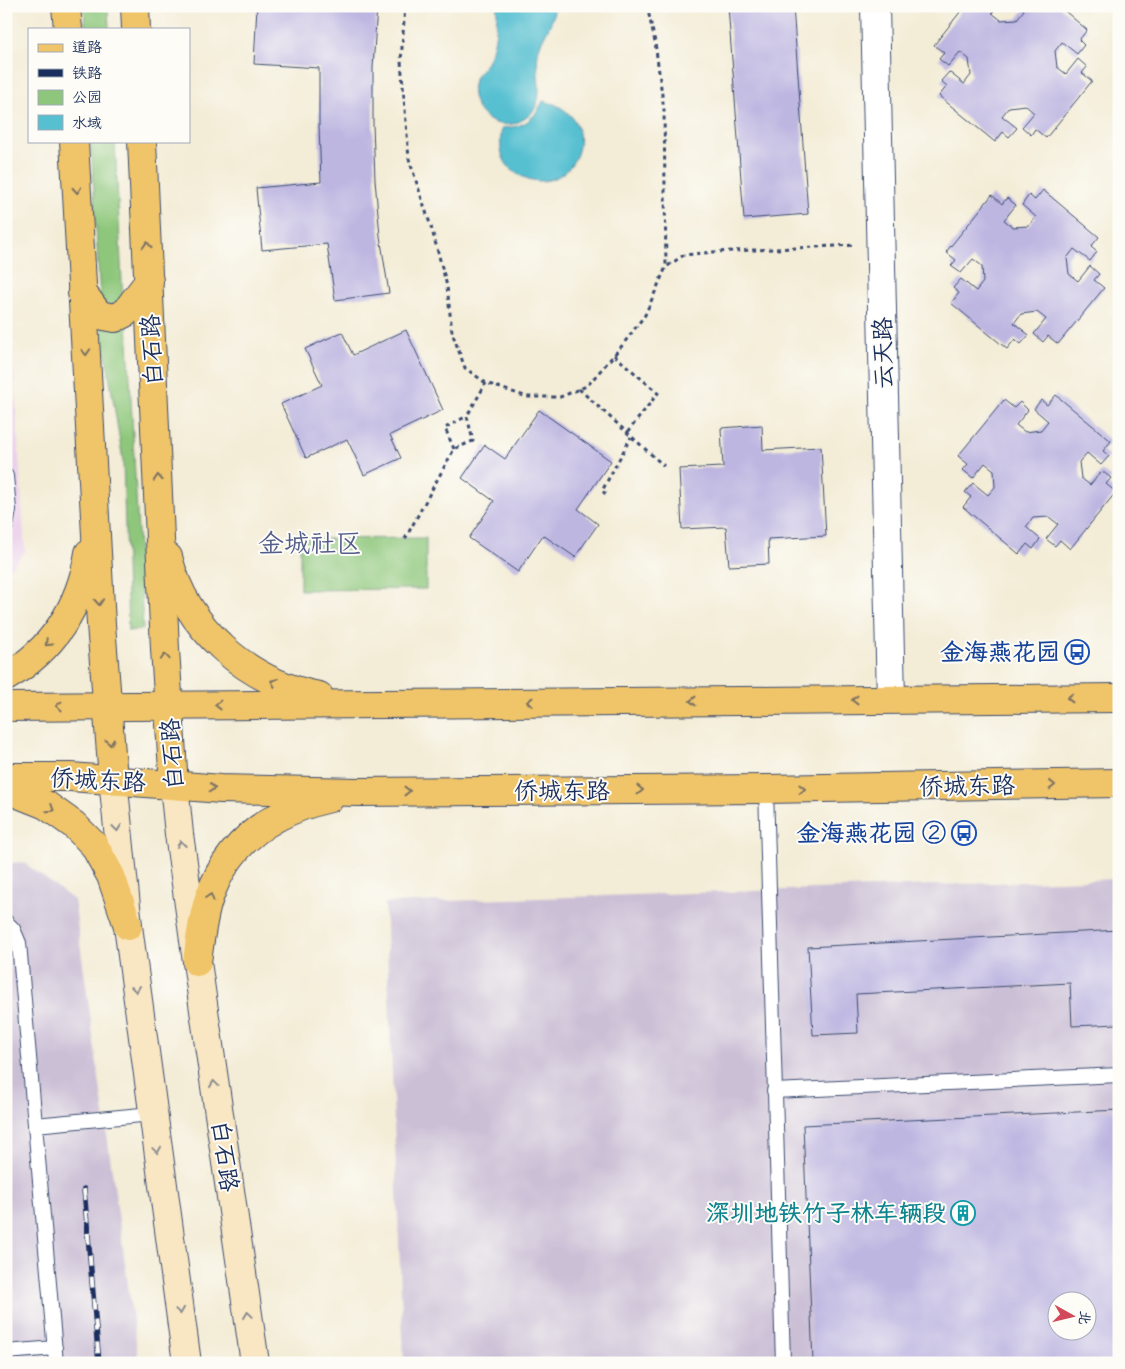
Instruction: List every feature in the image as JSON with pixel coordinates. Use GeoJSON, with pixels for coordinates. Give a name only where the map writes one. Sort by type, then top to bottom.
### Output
{"type":"FeatureCollection","features":[{"type":"Feature","properties":{"kind":"main road"},"geometry":{"type":"LineString","coordinates":[[66,6],[68,28]]}},
{"type":"Feature","properties":{"kind":"main road"},"geometry":{"type":"LineString","coordinates":[[135,6],[136,28]]}},
{"type":"Feature","properties":{"kind":"main road"},"geometry":{"type":"LineString","coordinates":[[74,142],[100,624],[113,779],[128,926],[187,1363]]}},
{"type":"Feature","properties":{"kind":"main road","name":"白石路"},"geometry":{"type":"LineString","coordinates":[[142,142],[174,785],[196,962],[255,1363]]}},
{"type":"Feature","properties":{"kind":"main road"},"geometry":{"type":"LineString","coordinates":[[82,292],[100,315],[115,318],[125,313],[149,281]]}},
{"type":"Feature","properties":{"kind":"main road"},"geometry":{"type":"LineString","coordinates":[[6,676],[20,668],[54,638],[68,614],[78,592],[88,560],[95,517]]}},
{"type":"Feature","properties":{"kind":"main road"},"geometry":{"type":"LineString","coordinates":[[160,526],[170,566],[188,606],[210,636],[235,660],[266,678],[304,693],[355,704]]}},
{"type":"Feature","properties":{"kind":"main road"},"geometry":{"type":"LineString","coordinates":[[6,707],[1119,698]]}},
{"type":"Feature","properties":{"kind":"main road","name":"侨城东路"},"geometry":{"type":"LineString","coordinates":[[6,777],[113,779],[221,789],[358,792],[1119,784]]}},
{"type":"Feature","properties":{"kind":"main road"},"geometry":{"type":"LineString","coordinates":[[6,789],[46,805],[74,825],[94,844],[112,876],[128,926]]}},
{"type":"Feature","properties":{"kind":"main road"},"geometry":{"type":"LineString","coordinates":[[196,962],[208,899],[218,875],[231,853],[253,832],[278,817],[309,803],[358,792]]}},
{"type":"Feature","properties":{"kind":"street","name":"云天路"},"geometry":{"type":"LineString","coordinates":[[874,6],[891,699]]}},
{"type":"Feature","properties":{"kind":"lane"},"geometry":{"type":"LineString","coordinates":[[6,476],[8,510],[6,526]]}},
{"type":"Feature","properties":{"kind":"lane"},"geometry":{"type":"LineString","coordinates":[[766,789],[783,1363]]}},
{"type":"Feature","properties":{"kind":"lane"},"geometry":{"type":"LineString","coordinates":[[6,922],[13,929],[19,943],[56,1363]]}},
{"type":"Feature","properties":{"kind":"lane"},"geometry":{"type":"LineString","coordinates":[[774,1091],[1119,1075]]}},
{"type":"Feature","properties":{"kind":"lane"},"geometry":{"type":"LineString","coordinates":[[35,1125],[152,1114]]}},
{"type":"Feature","properties":{"kind":"lane"},"geometry":{"type":"LineString","coordinates":[[6,1352],[54,1348]]}},
{"type":"Feature","properties":{"kind":"path"},"geometry":{"type":"LineString","coordinates":[[405,6],[400,61],[409,159],[432,230],[447,286],[452,332],[465,368],[486,382],[527,397],[560,397],[587,386],[614,356],[645,315],[666,267],[664,110],[655,42],[647,6]]}},
{"type":"Feature","properties":{"kind":"path"},"geometry":{"type":"LineString","coordinates":[[666,267],[684,255],[880,244]]}},
{"type":"Feature","properties":{"kind":"path"},"geometry":{"type":"LineString","coordinates":[[614,356],[658,393],[628,433]]}},
{"type":"Feature","properties":{"kind":"path"},"geometry":{"type":"LineString","coordinates":[[454,449],[445,428],[467,416],[486,382]]}},
{"type":"Feature","properties":{"kind":"path"},"geometry":{"type":"LineString","coordinates":[[579,390],[664,466]]}},
{"type":"Feature","properties":{"kind":"path"},"geometry":{"type":"LineString","coordinates":[[405,538],[454,449],[473,441],[467,416]]}},
{"type":"Feature","properties":{"kind":"path"},"geometry":{"type":"LineString","coordinates":[[606,494],[602,491],[631,437]]}},
{"type":"Feature","properties":{"kind":"shaded area"},"geometry":{"type":"Polygon","coordinates":[[[6,248],[25,552],[6,573],[6,248]]]}},
{"type":"Feature","properties":{"kind":"shaded area"},"geometry":{"type":"Polygon","coordinates":[[[23,862],[74,900],[139,1363],[6,1363],[6,863],[23,862]]]}},
{"type":"Feature","properties":{"kind":"shaded area"},"geometry":{"type":"Polygon","coordinates":[[[1119,879],[1119,1363],[404,1363],[385,903],[1119,879]]]}},
{"type":"Feature","properties":{"kind":"green space"},"geometry":{"type":"Polygon","coordinates":[[[84,6],[108,6],[109,28],[85,28],[84,6]]]}},
{"type":"Feature","properties":{"kind":"green space"},"geometry":{"type":"Polygon","coordinates":[[[91,142],[115,142],[123,303],[109,306],[100,299],[91,142]]]}},
{"type":"Feature","properties":{"kind":"green space"},"geometry":{"type":"Polygon","coordinates":[[[127,322],[143,629],[128,631],[123,460],[101,326],[127,322]]]}},
{"type":"Feature","properties":{"kind":"green space"},"geometry":{"type":"Polygon","coordinates":[[[426,538],[426,589],[300,590],[300,539],[426,538]]]}},
{"type":"Feature","properties":{"kind":"water"},"geometry":{"type":"Polygon","coordinates":[[[497,6],[554,6],[553,18],[539,48],[539,90],[535,108],[529,116],[509,125],[496,123],[482,114],[475,104],[472,90],[474,80],[487,62],[492,49],[496,28],[497,6]]]}},
{"type":"Feature","properties":{"kind":"water"},"geometry":{"type":"Polygon","coordinates":[[[543,101],[556,105],[572,117],[579,132],[579,147],[574,161],[564,172],[550,180],[534,180],[516,173],[507,164],[502,153],[501,134],[502,128],[527,122],[535,114],[543,101]]]}},
{"type":"Feature","properties":{"kind":"building"},"geometry":{"type":"Polygon","coordinates":[[[257,6],[377,6],[373,68],[375,180],[380,236],[389,293],[335,300],[327,244],[262,250],[256,188],[321,182],[319,68],[254,64],[257,6]]]}},
{"type":"Feature","properties":{"kind":"building"},"geometry":{"type":"Polygon","coordinates":[[[728,6],[793,6],[808,214],[744,219],[728,6]]]}},
{"type":"Feature","properties":{"kind":"building"},"geometry":{"type":"Polygon","coordinates":[[[965,6],[998,6],[992,13],[1001,20],[1017,19],[1024,10],[1019,6],[1059,6],[1087,30],[1079,40],[1084,45],[1077,54],[1062,42],[1055,51],[1057,67],[1066,74],[1078,59],[1087,67],[1082,73],[1092,81],[1046,138],[1035,129],[1031,135],[1022,127],[1034,113],[1025,105],[1009,107],[1002,116],[1017,128],[1009,137],[1003,132],[995,142],[939,96],[947,86],[941,81],[949,72],[964,84],[971,75],[969,59],[960,52],[948,66],[939,59],[944,53],[934,45],[965,6]]]}},
{"type":"Feature","properties":{"kind":"building"},"geometry":{"type":"Polygon","coordinates":[[[1043,190],[1099,237],[1091,247],[1097,252],[1090,261],[1074,249],[1067,258],[1069,274],[1078,281],[1090,266],[1099,274],[1094,280],[1104,288],[1058,344],[1048,336],[1043,342],[1034,334],[1046,319],[1037,312],[1021,314],[1014,323],[1029,335],[1021,344],[1015,339],[1007,349],[951,303],[959,293],[953,288],[961,279],[976,291],[983,282],[982,266],[973,259],[961,273],[951,266],[956,260],[946,252],[992,195],[1002,204],[1007,198],[1016,205],[1004,220],[1013,227],[1029,226],[1036,217],[1022,205],[1029,195],[1035,200],[1043,190]]]}},
{"type":"Feature","properties":{"kind":"building"},"geometry":{"type":"Polygon","coordinates":[[[406,330],[443,410],[390,435],[401,458],[364,475],[347,439],[306,458],[281,404],[322,385],[305,349],[342,332],[353,355],[406,330]]]}},
{"type":"Feature","properties":{"kind":"building"},"geometry":{"type":"Polygon","coordinates":[[[1056,395],[1111,441],[1103,451],[1109,456],[1101,465],[1087,453],[1079,462],[1081,478],[1090,485],[1102,471],[1111,478],[1106,484],[1116,492],[1070,549],[1060,540],[1055,546],[1046,539],[1058,524],[1049,517],[1033,518],[1026,527],[1040,539],[1033,549],[1027,544],[1019,554],[963,507],[971,497],[965,492],[973,483],[988,495],[995,487],[994,470],[985,463],[973,478],[963,470],[968,464],[958,456],[1004,400],[1014,408],[1020,402],[1028,410],[1016,425],[1025,432],[1041,430],[1048,421],[1034,409],[1041,400],[1047,405],[1056,395]]]}},
{"type":"Feature","properties":{"kind":"building"},"geometry":{"type":"Polygon","coordinates":[[[539,410],[611,461],[578,509],[598,524],[575,557],[543,535],[518,572],[469,538],[494,501],[462,478],[485,445],[505,459],[539,410]]]}},
{"type":"Feature","properties":{"kind":"building"},"geometry":{"type":"Polygon","coordinates":[[[762,425],[763,450],[821,447],[826,536],[768,539],[769,564],[729,566],[726,527],[682,529],[679,469],[723,467],[721,428],[762,425]]]}},
{"type":"Feature","properties":{"kind":"building"},"geometry":{"type":"Polygon","coordinates":[[[1119,930],[1119,1024],[1072,1026],[1070,983],[856,994],[858,1033],[813,1035],[808,947],[1119,930]]]}},
{"type":"Feature","properties":{"kind":"building","name":"深圳地铁竹子林车辆段"},"geometry":{"type":"Polygon","coordinates":[[[1119,1110],[1119,1363],[813,1363],[803,1125],[1119,1110]]]}},
{"type":"Feature","properties":{"kind":"railway"},"geometry":{"type":"LineString","coordinates":[[84,1189],[99,1363]]}},
{"type":"Feature","properties":{"kind":"place","name":"金海燕花园"},"geometry":{"type":"Point","coordinates":[1077,652]}},
{"type":"Feature","properties":{"kind":"place","name":"金海燕花园 ②"},"geometry":{"type":"Point","coordinates":[964,833]}},
{"type":"Feature","properties":{"kind":"place","name":"深圳地铁竹子林车辆段"},"geometry":{"type":"Point","coordinates":[963,1213]}},
{"type":"Feature","properties":{"kind":"district","name":"金城社区"},"geometry":{"type":"Point","coordinates":[310,543]}}]}
